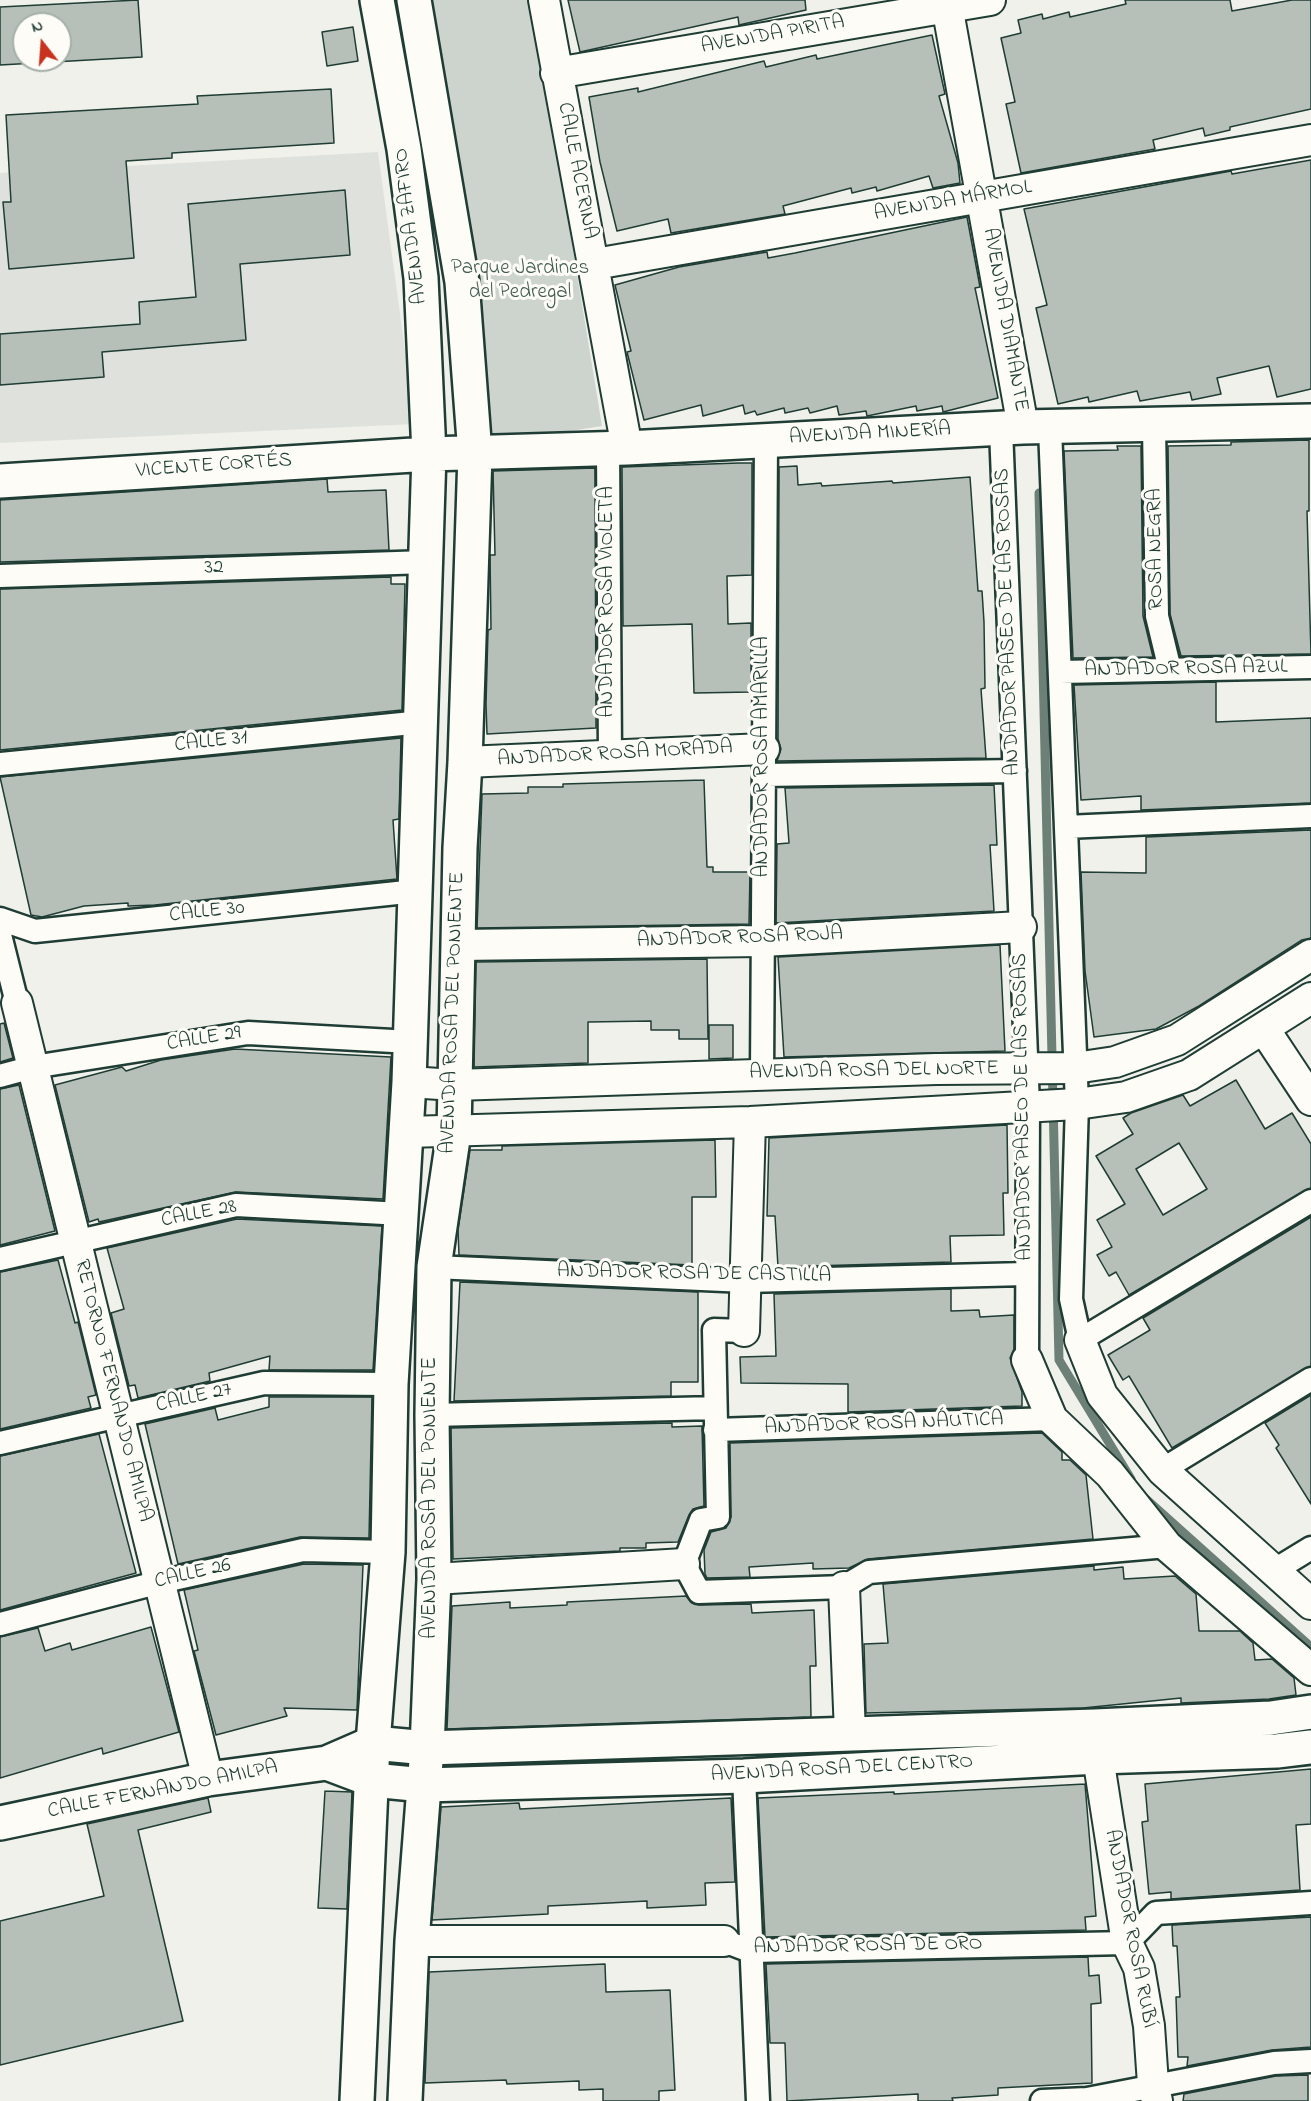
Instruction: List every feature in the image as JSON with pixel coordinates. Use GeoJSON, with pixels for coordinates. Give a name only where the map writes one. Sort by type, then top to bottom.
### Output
{"type":"FeatureCollection","features":[{"type":"Feature","properties":{"kind":"street","name":"AVENIDA ZAFIRO"},"geometry":{"type":"LineString","coordinates":[[377,0],[404,149],[421,278],[429,454]]}},
{"type":"Feature","properties":{"kind":"street","name":"AVENIDA ROSA DEL PONIENTE"},"geometry":{"type":"LineString","coordinates":[[405,2101],[412,1941],[427,1748],[434,1579],[432,1415],[434,1267],[454,1132],[460,848],[475,454],[462,282],[414,0]]}},
{"type":"Feature","properties":{"kind":"street","name":"CALLE ACERINA"},"geometry":{"type":"LineString","coordinates":[[544,0],[556,73],[595,264],[618,448]]}},
{"type":"Feature","properties":{"kind":"street","name":"AVENIDA PIRITA"},"geometry":{"type":"LineString","coordinates":[[556,73],[946,3],[990,0]]}},
{"type":"Feature","properties":{"kind":"street","name":"AVENIDA DIAMANTE"},"geometry":{"type":"LineString","coordinates":[[946,3],[1025,428]]}},
{"type":"Feature","properties":{"kind":"street","name":"AVENIDA MÁRMOL"},"geometry":{"type":"LineString","coordinates":[[595,264],[1311,140]]}},
{"type":"Feature","properties":{"kind":"street","name":"AVENIDA MINERÍA"},"geometry":{"type":"LineString","coordinates":[[429,454],[618,448],[1025,428],[1311,421]]}},
{"type":"Feature","properties":{"kind":"street","name":"ROSA NEGRA"},"geometry":{"type":"LineString","coordinates":[[1154,426],[1157,616],[1170,670]]}},
{"type":"Feature","properties":{"kind":"street","name":"ANDADOR PASEO DE LAS ROSAS"},"geometry":{"type":"LineString","coordinates":[[1025,428],[1060,672],[1066,827],[1052,1069],[1052,1106],[1071,1299],[1080,1340],[1102,1395],[1162,1470],[1311,1604]]}},
{"type":"Feature","properties":{"kind":"street","name":"ANDADOR PASEO DE LAS ROSAS"},"geometry":{"type":"LineString","coordinates":[[1025,428],[1015,771],[1021,927],[1052,1069],[1052,1106],[1026,1274],[1027,1360],[1052,1419],[1110,1474],[1167,1546],[1311,1670]]}},
{"type":"Feature","properties":{"kind":"street","name":"ANDADOR ROSA AMARILLA"},"geometry":{"type":"LineString","coordinates":[[762,1074],[766,441]]}},
{"type":"Feature","properties":{"kind":"street","name":"ANDADOR ROSA VIOLETA"},"geometry":{"type":"LineString","coordinates":[[610,756],[618,448]]}},
{"type":"Feature","properties":{"kind":"street","name":"VICENTE CORTÉS"},"geometry":{"type":"LineString","coordinates":[[0,481],[429,454]]}},
{"type":"Feature","properties":{"kind":"street","name":"AVENIDA ROSA DEL PONIENTE"},"geometry":{"type":"LineString","coordinates":[[357,2101],[373,1743],[388,1552],[391,1384],[411,1042],[429,454]]}},
{"type":"Feature","properties":{"kind":"street","name":"32"},"geometry":{"type":"LineString","coordinates":[[0,576],[427,562]]}},
{"type":"Feature","properties":{"kind":"street","name":"ANDADOR ROSA AZUL"},"geometry":{"type":"LineString","coordinates":[[1060,672],[1311,667]]}},
{"type":"Feature","properties":{"kind":"street","name":"CALLE 31"},"geometry":{"type":"LineString","coordinates":[[0,764],[422,722]]}},
{"type":"Feature","properties":{"kind":"street","name":"ANDADOR ROSA MORADA"},"geometry":{"type":"LineString","coordinates":[[465,762],[610,756],[1015,771]]}},
{"type":"Feature","properties":{"kind":"street"},"geometry":{"type":"LineString","coordinates":[[1066,827],[1311,816]]}},
{"type":"Feature","properties":{"kind":"street","name":"CALLE 30"},"geometry":{"type":"LineString","coordinates":[[0,920],[35,931],[416,891]]}},
{"type":"Feature","properties":{"kind":"street","name":"ANDADOR ROSA ROJA"},"geometry":{"type":"LineString","coordinates":[[459,945],[762,941],[1021,927]]}},
{"type":"Feature","properties":{"kind":"street"},"geometry":{"type":"LineString","coordinates":[[0,935],[17,1003]]}},
{"type":"Feature","properties":{"kind":"street","name":"AVENIDA ROSA DEL NORTE"},"geometry":{"type":"LineString","coordinates":[[409,1082],[455,1085],[762,1074],[1052,1069],[1115,1062],[1177,1040],[1311,955]]}},
{"type":"Feature","properties":{"kind":"street","name":"AVENIDA ROSA DEL NORTE"},"geometry":{"type":"LineString","coordinates":[[407,1132],[750,1122],[1052,1106],[1126,1097],[1189,1074],[1311,998]]}},
{"type":"Feature","properties":{"kind":"street","name":"RETORNO FERNANDO AMILPA"},"geometry":{"type":"LineString","coordinates":[[17,1003],[208,1779]]}},
{"type":"Feature","properties":{"kind":"street"},"geometry":{"type":"LineString","coordinates":[[1264,1029],[1311,1100]]}},
{"type":"Feature","properties":{"kind":"street","name":"CALLE 29"},"geometry":{"type":"LineString","coordinates":[[0,1076],[33,1067],[248,1033],[411,1042]]}},
{"type":"Feature","properties":{"kind":"street"},"geometry":{"type":"LineString","coordinates":[[750,1122],[744,1331],[714,1330],[718,1517],[701,1520],[684,1564],[699,1592],[844,1587],[869,1572],[1167,1546]]}},
{"type":"Feature","properties":{"kind":"street"},"geometry":{"type":"LineString","coordinates":[[1080,1340],[1311,1201]]}},
{"type":"Feature","properties":{"kind":"street","name":"CALLE 28"},"geometry":{"type":"LineString","coordinates":[[0,1259],[236,1205],[402,1214]]}},
{"type":"Feature","properties":{"kind":"street","name":"ANDADOR ROSA DE CASTILLA"},"geometry":{"type":"LineString","coordinates":[[434,1267],[746,1281],[1026,1274]]}},
{"type":"Feature","properties":{"kind":"street"},"geometry":{"type":"LineString","coordinates":[[1162,1470],[1311,1379]]}},
{"type":"Feature","properties":{"kind":"street","name":"CALLE 27"},"geometry":{"type":"LineString","coordinates":[[0,1443],[264,1383],[391,1384]]}},
{"type":"Feature","properties":{"kind":"street","name":"ANDADOR ROSA NÁUTICA"},"geometry":{"type":"LineString","coordinates":[[432,1415],[715,1419],[1052,1419]]}},
{"type":"Feature","properties":{"kind":"street"},"geometry":{"type":"LineString","coordinates":[[1275,1570],[1311,1548]]}},
{"type":"Feature","properties":{"kind":"street","name":"CALLE 26"},"geometry":{"type":"LineString","coordinates":[[0,1624],[160,1582],[303,1550],[388,1552]]}},
{"type":"Feature","properties":{"kind":"street"},"geometry":{"type":"LineString","coordinates":[[434,1579],[684,1564]]}},
{"type":"Feature","properties":{"kind":"street"},"geometry":{"type":"LineString","coordinates":[[844,1587],[850,1733]]}},
{"type":"Feature","properties":{"kind":"street","name":"AVENIDA ROSA DEL CENTRO"},"geometry":{"type":"LineString","coordinates":[[373,1743],[427,1748],[1260,1719],[1311,1712]]}},
{"type":"Feature","properties":{"kind":"street","name":"CALLE FERNANDO AMILPA"},"geometry":{"type":"LineString","coordinates":[[0,1823],[208,1779],[327,1763],[373,1743]]}},
{"type":"Feature","properties":{"kind":"street","name":"AVENIDA ROSA DEL CENTRO"},"geometry":{"type":"LineString","coordinates":[[372,1780],[424,1785],[744,1776],[1098,1757],[1278,1751],[1311,1747]]}},
{"type":"Feature","properties":{"kind":"street","name":"ANDADOR ROSA RUBÍ"},"geometry":{"type":"LineString","coordinates":[[1098,1757],[1127,1943],[1139,1968],[1149,2026],[1155,2093]]}},
{"type":"Feature","properties":{"kind":"street","name":"CALLE FERNANDO AMILPA"},"geometry":{"type":"LineString","coordinates":[[327,1763],[372,1780]]}},
{"type":"Feature","properties":{"kind":"street"},"geometry":{"type":"LineString","coordinates":[[744,1776],[737,1946],[758,2101]]}},
{"type":"Feature","properties":{"kind":"street"},"geometry":{"type":"LineString","coordinates":[[1127,1943],[1156,1913],[1311,1904]]}},
{"type":"Feature","properties":{"kind":"street","name":"ANDADOR ROSA DE ORO"},"geometry":{"type":"LineString","coordinates":[[412,1941],[737,1946],[1127,1943]]}},
{"type":"Feature","properties":{"kind":"street"},"geometry":{"type":"LineString","coordinates":[[1042,2101],[1155,2093],[1274,2063],[1311,2061]]}},
{"type":"Feature","properties":{"kind":"shaded area"},"geometry":{"type":"Polygon","coordinates":[[[378,152],[415,424],[0,443],[0,173],[378,152]]]}},
{"type":"Feature","properties":{"kind":"green space","name":"Parque Jardines del Pedregal"},"geometry":{"type":"Polygon","coordinates":[[[415,0],[532,0],[602,426],[487,444],[415,0]]]}},
{"type":"Feature","properties":{"kind":"building"},"geometry":{"type":"Polygon","coordinates":[[[138,0],[142,57],[72,61],[72,12],[12,12],[12,64],[0,65],[0,7],[138,0]]]}},
{"type":"Feature","properties":{"kind":"building"},"geometry":{"type":"Polygon","coordinates":[[[568,0],[805,0],[806,10],[739,25],[738,17],[580,52],[568,0]]]}},
{"type":"Feature","properties":{"kind":"building"},"geometry":{"type":"Polygon","coordinates":[[[1125,0],[1230,0],[1232,11],[1292,0],[1311,0],[1311,109],[1230,127],[1230,130],[1205,136],[1203,128],[1153,140],[1155,149],[1021,173],[1006,104],[1015,102],[1001,38],[1021,33],[1018,20],[1042,14],[1043,19],[1069,12],[1070,17],[1126,4],[1125,0]]]}},
{"type":"Feature","properties":{"kind":"building"},"geometry":{"type":"Polygon","coordinates":[[[353,27],[358,61],[327,66],[322,32],[353,27]]]}},
{"type":"Feature","properties":{"kind":"building"},"geometry":{"type":"Polygon","coordinates":[[[932,35],[945,94],[939,96],[958,163],[960,183],[933,188],[929,176],[877,191],[876,187],[852,193],[851,188],[783,206],[785,214],[671,233],[668,219],[617,231],[600,162],[589,97],[638,88],[638,92],[764,61],[766,67],[816,55],[817,59],[932,35]]]}},
{"type":"Feature","properties":{"kind":"building"},"geometry":{"type":"Polygon","coordinates":[[[331,89],[334,143],[172,153],[172,158],[126,161],[134,258],[9,269],[3,202],[11,202],[6,115],[198,104],[197,96],[331,89]]]}},
{"type":"Feature","properties":{"kind":"building"},"geometry":{"type":"Polygon","coordinates":[[[1311,160],[1311,389],[1277,397],[1269,366],[1217,378],[1221,394],[1192,400],[1190,392],[1140,401],[1137,391],[1089,402],[1088,397],[1058,404],[1036,308],[1047,305],[1024,209],[1231,171],[1232,174],[1311,160]]]}},
{"type":"Feature","properties":{"kind":"building"},"geometry":{"type":"Polygon","coordinates":[[[345,190],[350,255],[240,264],[246,340],[102,352],[104,377],[0,385],[0,334],[140,324],[139,302],[196,297],[188,204],[345,190]]]}},
{"type":"Feature","properties":{"kind":"building"},"geometry":{"type":"Polygon","coordinates":[[[967,217],[980,287],[975,288],[998,398],[943,412],[942,406],[917,411],[916,406],[867,416],[866,411],[839,415],[837,406],[810,413],[808,408],[785,413],[784,408],[757,415],[755,411],[745,414],[743,405],[703,416],[701,405],[644,420],[627,352],[631,351],[615,285],[679,267],[767,252],[768,258],[967,217]]]}},
{"type":"Feature","properties":{"kind":"building"},"geometry":{"type":"Polygon","coordinates":[[[1309,440],[1309,511],[1307,511],[1311,654],[1181,656],[1170,614],[1168,446],[1309,440]]]}},
{"type":"Feature","properties":{"kind":"building"},"geometry":{"type":"Polygon","coordinates":[[[1117,446],[1141,446],[1143,616],[1153,657],[1073,658],[1064,451],[1118,450],[1117,446]]]}},
{"type":"Feature","properties":{"kind":"building"},"geometry":{"type":"Polygon","coordinates":[[[752,463],[752,575],[727,576],[728,624],[751,623],[751,692],[694,693],[692,624],[623,626],[622,467],[752,463]]]}},
{"type":"Feature","properties":{"kind":"building"},"geometry":{"type":"Polygon","coordinates":[[[797,466],[798,485],[821,483],[822,486],[892,481],[893,483],[970,477],[978,591],[982,591],[984,622],[985,688],[981,689],[986,758],[777,761],[781,749],[778,739],[779,467],[797,466]]]}},
{"type":"Feature","properties":{"kind":"building"},"geometry":{"type":"Polygon","coordinates":[[[595,468],[596,728],[487,734],[488,630],[491,629],[490,555],[495,555],[493,471],[595,468]]]}},
{"type":"Feature","properties":{"kind":"building"},"geometry":{"type":"Polygon","coordinates":[[[327,479],[328,492],[386,490],[389,550],[0,562],[0,500],[327,479]]]}},
{"type":"Feature","properties":{"kind":"building"},"geometry":{"type":"Polygon","coordinates":[[[391,577],[391,584],[405,584],[402,710],[0,750],[0,589],[391,577]]]}},
{"type":"Feature","properties":{"kind":"building"},"geometry":{"type":"Polygon","coordinates":[[[1216,682],[1216,722],[1311,718],[1311,803],[1141,810],[1141,796],[1081,800],[1074,685],[1216,682]]]}},
{"type":"Feature","properties":{"kind":"building"},"geometry":{"type":"Polygon","coordinates":[[[401,738],[399,819],[393,820],[397,879],[155,905],[128,906],[128,903],[84,906],[42,917],[31,915],[0,777],[401,738]]]}},
{"type":"Feature","properties":{"kind":"building"},"geometry":{"type":"Polygon","coordinates":[[[704,780],[707,867],[713,867],[713,872],[750,872],[749,924],[477,928],[482,794],[528,793],[528,787],[563,787],[563,784],[704,780]]]}},
{"type":"Feature","properties":{"kind":"building"},"geometry":{"type":"Polygon","coordinates":[[[994,785],[997,845],[990,845],[994,911],[776,923],[777,844],[789,843],[785,788],[994,785]]]}},
{"type":"Feature","properties":{"kind":"building"},"geometry":{"type":"Polygon","coordinates":[[[1311,830],[1311,938],[1302,940],[1199,1006],[1156,1029],[1094,1037],[1085,971],[1081,872],[1146,873],[1146,837],[1311,830]]]}},
{"type":"Feature","properties":{"kind":"building"},"geometry":{"type":"Polygon","coordinates":[[[1000,945],[1005,1051],[784,1057],[778,957],[1000,945]]]}},
{"type":"Feature","properties":{"kind":"building"},"geometry":{"type":"Polygon","coordinates":[[[707,959],[708,1039],[679,1039],[679,1030],[651,1030],[651,1021],[588,1022],[588,1063],[474,1067],[476,962],[707,959]]]}},
{"type":"Feature","properties":{"kind":"building"},"geometry":{"type":"Polygon","coordinates":[[[4,1023],[13,1058],[0,1062],[0,1024],[4,1023]]]}},
{"type":"Feature","properties":{"kind":"building"},"geometry":{"type":"Polygon","coordinates":[[[709,1025],[733,1025],[733,1058],[709,1059],[709,1025]]]}},
{"type":"Feature","properties":{"kind":"building"},"geometry":{"type":"Polygon","coordinates":[[[235,1049],[391,1057],[383,1199],[236,1192],[99,1222],[98,1219],[89,1222],[55,1085],[122,1067],[126,1071],[161,1060],[235,1049]]]}},
{"type":"Feature","properties":{"kind":"building"},"geometry":{"type":"Polygon","coordinates":[[[1236,1080],[1265,1129],[1292,1113],[1311,1144],[1311,1188],[1129,1295],[1116,1272],[1109,1276],[1097,1255],[1112,1247],[1097,1220],[1125,1204],[1096,1156],[1133,1134],[1123,1118],[1131,1113],[1183,1095],[1190,1106],[1236,1080]],[[1179,1143],[1136,1169],[1163,1215],[1207,1189],[1179,1143]]]}},
{"type":"Feature","properties":{"kind":"building"},"geometry":{"type":"Polygon","coordinates":[[[19,1085],[55,1231],[0,1245],[0,1089],[19,1085]]]}},
{"type":"Feature","properties":{"kind":"building"},"geometry":{"type":"Polygon","coordinates":[[[1007,1125],[1008,1193],[1003,1193],[1004,1235],[950,1236],[951,1262],[778,1267],[775,1216],[767,1216],[769,1138],[1007,1125]]]}},
{"type":"Feature","properties":{"kind":"building"},"geometry":{"type":"Polygon","coordinates":[[[715,1140],[716,1197],[692,1197],[692,1265],[459,1255],[458,1230],[470,1150],[502,1150],[502,1146],[715,1140]]]}},
{"type":"Feature","properties":{"kind":"building"},"geometry":{"type":"Polygon","coordinates":[[[1311,1217],[1311,1366],[1172,1448],[1129,1376],[1123,1380],[1108,1355],[1150,1330],[1143,1318],[1311,1217]]]}},
{"type":"Feature","properties":{"kind":"building"},"geometry":{"type":"Polygon","coordinates":[[[237,1219],[382,1226],[373,1370],[269,1370],[270,1356],[209,1373],[210,1381],[138,1398],[135,1385],[129,1386],[111,1313],[124,1309],[107,1248],[237,1219]]]}},
{"type":"Feature","properties":{"kind":"building"},"geometry":{"type":"Polygon","coordinates":[[[58,1260],[75,1323],[78,1322],[96,1395],[88,1397],[91,1408],[0,1429],[0,1272],[58,1260]]]}},
{"type":"Feature","properties":{"kind":"building"},"geometry":{"type":"Polygon","coordinates":[[[460,1282],[698,1292],[698,1382],[671,1382],[671,1396],[454,1401],[460,1282]]]}},
{"type":"Feature","properties":{"kind":"building"},"geometry":{"type":"Polygon","coordinates":[[[951,1289],[951,1311],[979,1310],[980,1317],[1014,1315],[1014,1349],[1010,1358],[1022,1392],[1022,1406],[848,1412],[848,1384],[741,1383],[740,1357],[776,1356],[774,1294],[951,1289]]]}},
{"type":"Feature","properties":{"kind":"building"},"geometry":{"type":"Polygon","coordinates":[[[1311,1395],[1311,1504],[1276,1448],[1279,1445],[1265,1423],[1311,1395]]]}},
{"type":"Feature","properties":{"kind":"building"},"geometry":{"type":"Polygon","coordinates":[[[269,1397],[372,1397],[369,1538],[300,1537],[178,1564],[145,1424],[215,1408],[218,1420],[269,1407],[269,1397]]]}},
{"type":"Feature","properties":{"kind":"building"},"geometry":{"type":"Polygon","coordinates":[[[672,1423],[672,1427],[702,1426],[704,1506],[693,1509],[678,1542],[646,1543],[646,1548],[620,1548],[620,1551],[453,1559],[451,1428],[672,1423]]]}},
{"type":"Feature","properties":{"kind":"building"},"geometry":{"type":"Polygon","coordinates":[[[1042,1433],[1062,1452],[1062,1460],[1070,1460],[1086,1475],[1093,1539],[868,1559],[849,1568],[813,1569],[813,1563],[749,1567],[750,1577],[707,1578],[705,1574],[704,1550],[711,1532],[726,1528],[731,1517],[730,1443],[1042,1433]]]}},
{"type":"Feature","properties":{"kind":"building"},"geometry":{"type":"Polygon","coordinates":[[[99,1434],[136,1573],[0,1610],[0,1456],[99,1434]]]}},
{"type":"Feature","properties":{"kind":"building"},"geometry":{"type":"Polygon","coordinates":[[[304,1564],[363,1565],[357,1710],[284,1708],[287,1716],[216,1735],[194,1651],[198,1650],[184,1590],[304,1564]]]}},
{"type":"Feature","properties":{"kind":"building"},"geometry":{"type":"Polygon","coordinates":[[[1094,1566],[1094,1570],[1123,1567],[1124,1579],[1175,1576],[1196,1594],[1199,1631],[1240,1631],[1253,1643],[1255,1660],[1272,1659],[1294,1678],[1296,1695],[1269,1699],[1181,1703],[1181,1698],[1083,1708],[866,1713],[864,1644],[888,1643],[883,1584],[1094,1566]]]}},
{"type":"Feature","properties":{"kind":"building"},"geometry":{"type":"Polygon","coordinates":[[[686,1596],[692,1603],[699,1605],[751,1604],[752,1613],[814,1610],[816,1666],[810,1666],[811,1717],[447,1729],[452,1606],[510,1602],[510,1608],[567,1605],[567,1602],[686,1596]]]}},
{"type":"Feature","properties":{"kind":"building"},"geometry":{"type":"Polygon","coordinates":[[[151,1627],[179,1732],[103,1754],[102,1748],[0,1778],[0,1637],[38,1628],[45,1651],[70,1643],[72,1650],[151,1627]]]}},
{"type":"Feature","properties":{"kind":"building"},"geometry":{"type":"Polygon","coordinates":[[[1311,1769],[1311,1824],[1296,1825],[1300,1890],[1171,1899],[1171,1892],[1149,1894],[1142,1822],[1148,1821],[1145,1784],[1311,1769]]]}},
{"type":"Feature","properties":{"kind":"building"},"geometry":{"type":"Polygon","coordinates":[[[1085,1784],[1096,1916],[1085,1917],[1086,1930],[765,1937],[758,1798],[894,1792],[894,1794],[1085,1784]]]}},
{"type":"Feature","properties":{"kind":"building"},"geometry":{"type":"Polygon","coordinates":[[[325,1791],[352,1792],[347,1909],[318,1908],[325,1791]]]}},
{"type":"Feature","properties":{"kind":"building"},"geometry":{"type":"Polygon","coordinates":[[[208,1798],[211,1812],[138,1830],[183,2021],[0,2065],[0,1921],[104,1896],[87,1824],[208,1798]]]}},
{"type":"Feature","properties":{"kind":"building"},"geometry":{"type":"Polygon","coordinates":[[[731,1798],[735,1882],[705,1883],[706,1905],[647,1908],[647,1901],[548,1906],[548,1914],[432,1920],[441,1807],[519,1803],[520,1809],[731,1798]]]}},
{"type":"Feature","properties":{"kind":"building"},"geometry":{"type":"Polygon","coordinates":[[[1311,1917],[1311,2047],[1272,2050],[1187,2066],[1188,2057],[1178,2057],[1176,1997],[1180,1997],[1177,1946],[1173,1946],[1172,1925],[1311,1917]]]}},
{"type":"Feature","properties":{"kind":"building"},"geometry":{"type":"Polygon","coordinates":[[[1088,1957],[1089,1976],[1099,1975],[1101,2003],[1091,2004],[1092,2083],[998,2088],[998,2095],[952,2098],[953,2101],[918,2101],[918,2094],[787,2101],[785,2043],[770,2043],[766,1964],[1088,1957]]]}},
{"type":"Feature","properties":{"kind":"building"},"geometry":{"type":"Polygon","coordinates":[[[605,1964],[606,1992],[670,1990],[675,2090],[659,2091],[659,2101],[603,2101],[603,2089],[579,2090],[579,2081],[507,2084],[506,2080],[425,2083],[429,1972],[605,1964]]]}},
{"type":"Feature","properties":{"kind":"building"},"geometry":{"type":"Polygon","coordinates":[[[1308,2075],[1308,2101],[1183,2101],[1184,2094],[1276,2076],[1308,2075]]]}},
{"type":"Feature","properties":{"kind":"waterway"},"geometry":{"type":"LineString","coordinates":[[1039,493],[1059,1360],[1131,1479]]}},
{"type":"Feature","properties":{"kind":"waterway"},"geometry":{"type":"LineString","coordinates":[[1146,1499],[1311,1647]]}}]}
